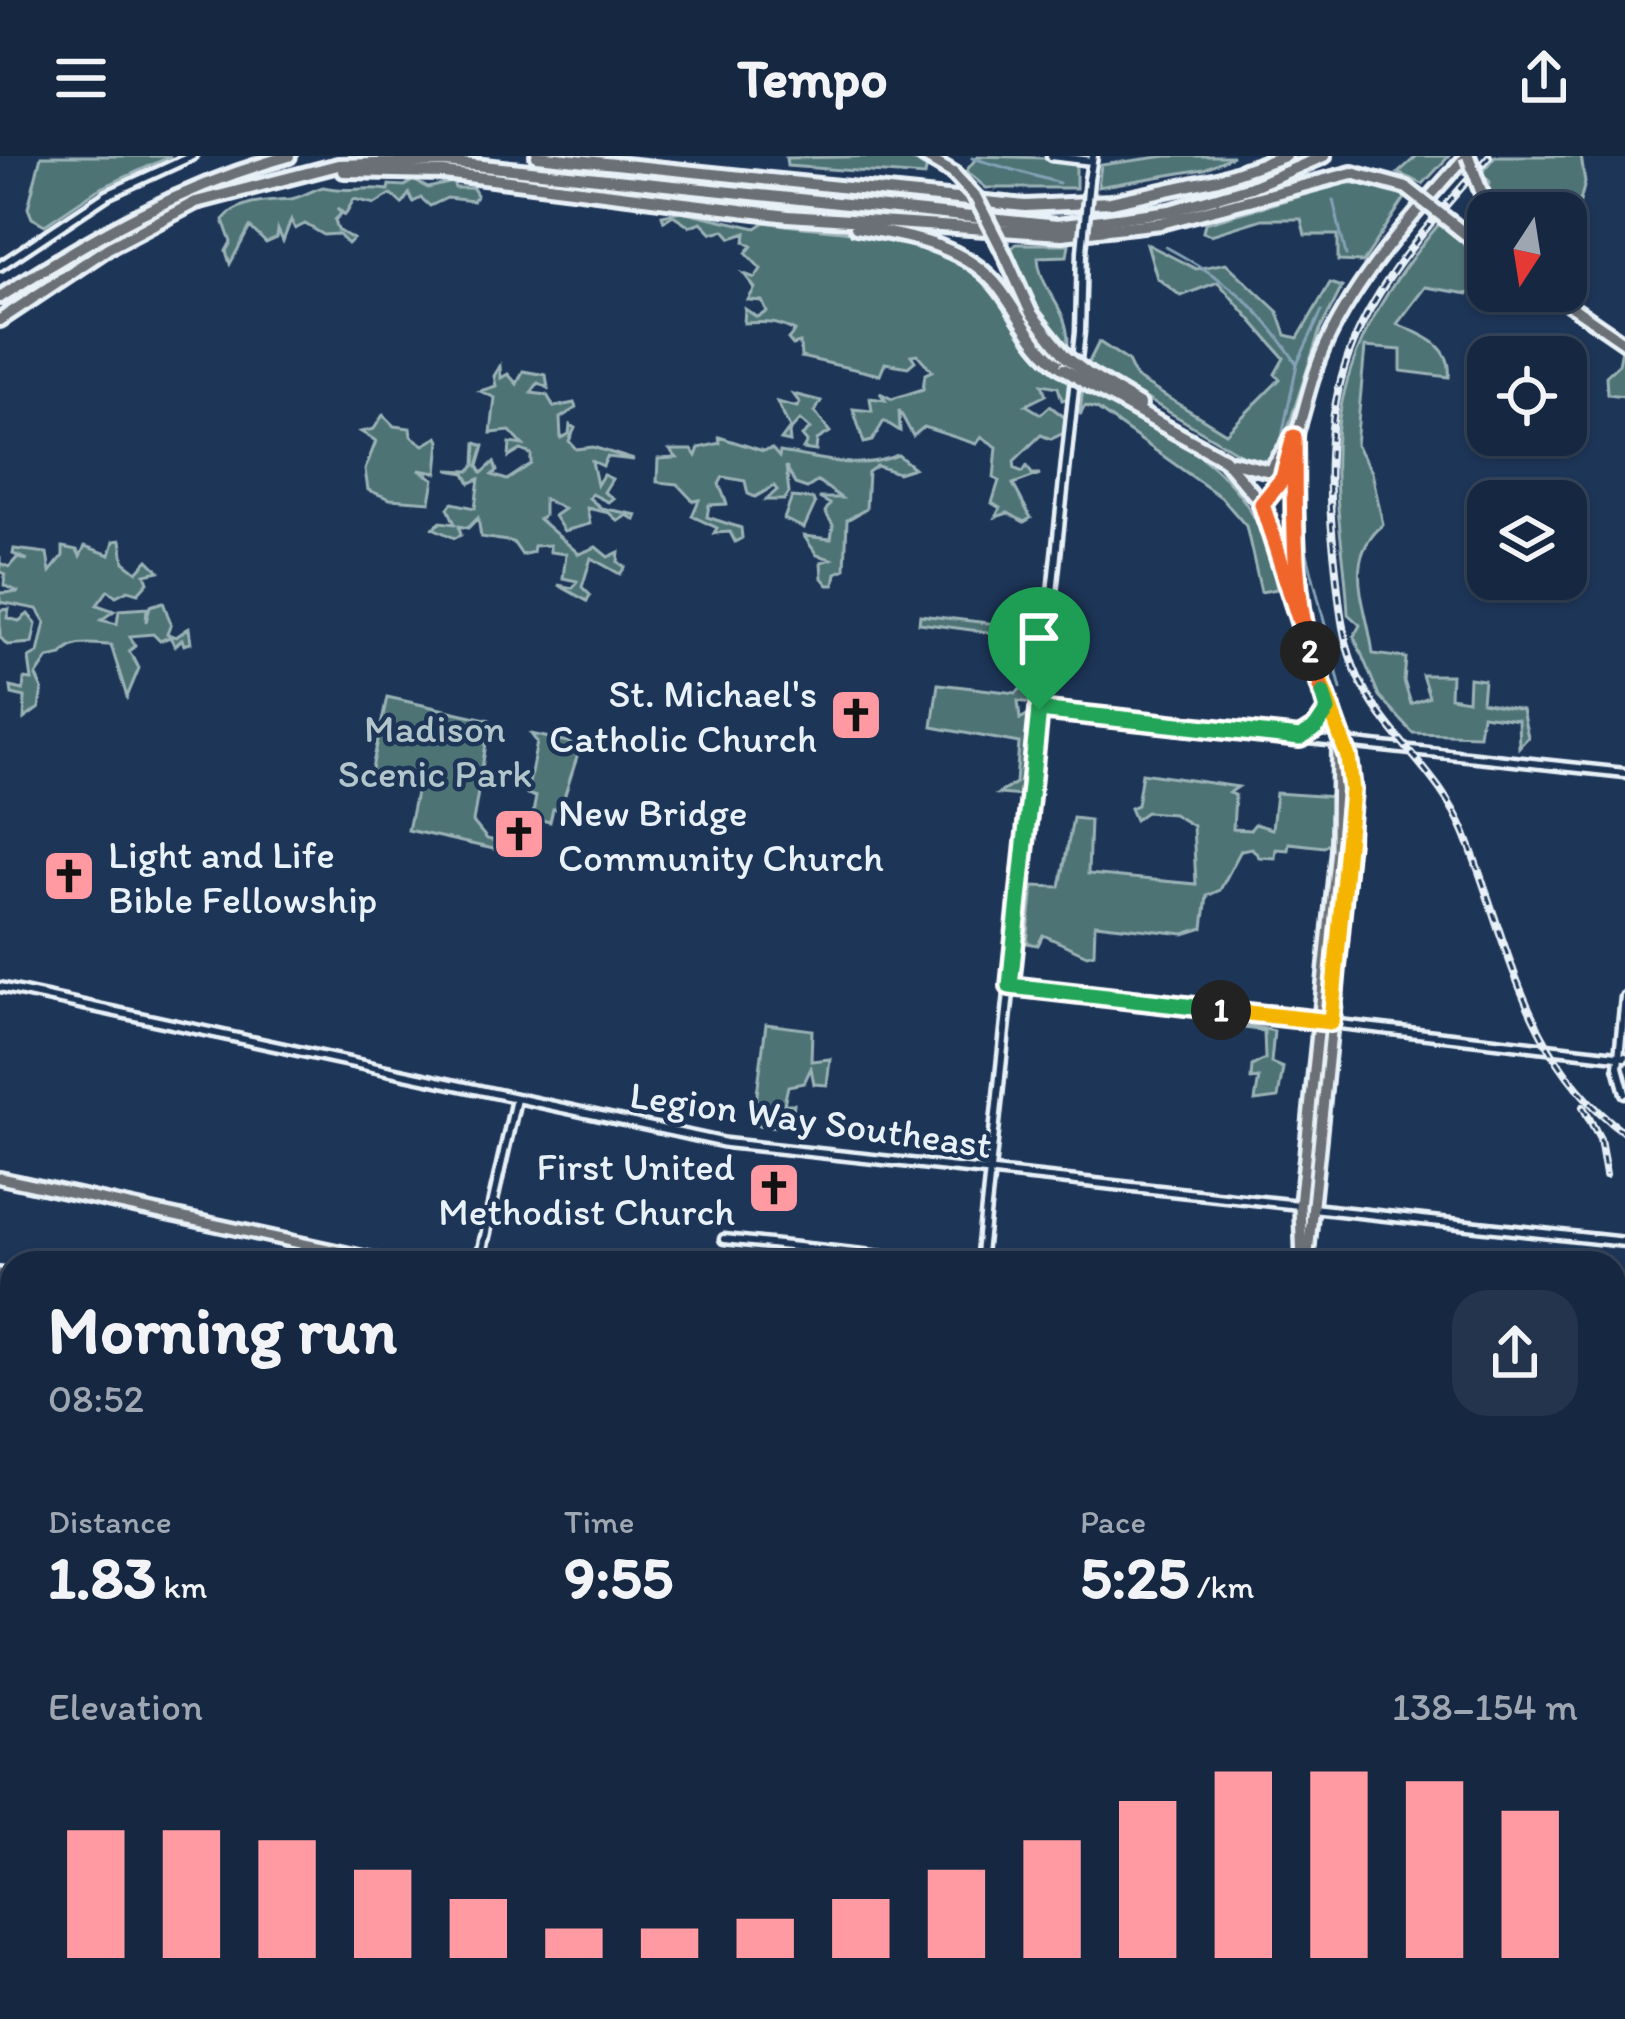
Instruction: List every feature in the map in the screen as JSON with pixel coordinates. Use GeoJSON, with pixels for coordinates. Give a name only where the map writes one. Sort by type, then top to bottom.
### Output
{"type":"FeatureCollection","features":[{"type":"Feature","properties":{"kind":"highway"},"geometry":{"type":"LineString","coordinates":[[0,297],[108,227],[221,174],[289,156]]}},
{"type":"Feature","properties":{"kind":"highway"},"geometry":{"type":"LineString","coordinates":[[537,156],[1025,206],[1111,202],[1286,156]]}},
{"type":"Feature","properties":{"kind":"highway"},"geometry":{"type":"LineString","coordinates":[[924,156],[953,173],[976,198],[1031,314],[1065,363]]}},
{"type":"Feature","properties":{"kind":"highway"},"geometry":{"type":"LineString","coordinates":[[1248,168],[1268,156]]}},
{"type":"Feature","properties":{"kind":"highway"},"geometry":{"type":"LineString","coordinates":[[0,320],[107,248],[196,202],[306,171],[372,161],[446,162],[1058,226],[1170,211],[1251,187],[1324,156]]}},
{"type":"Feature","properties":{"kind":"highway"},"geometry":{"type":"LineString","coordinates":[[1467,156],[1481,192]]}},
{"type":"Feature","properties":{"kind":"highway"},"geometry":{"type":"LineString","coordinates":[[306,171],[444,173],[788,216],[1014,233],[1102,233],[1215,211],[1352,173],[1407,188],[1467,236]]}},
{"type":"Feature","properties":{"kind":"highway"},"geometry":{"type":"LineString","coordinates":[[788,216],[921,240],[964,257],[992,280],[1038,347],[1220,457],[1266,472],[1280,462],[1294,437]]}},
{"type":"Feature","properties":{"kind":"highway"},"geometry":{"type":"LineString","coordinates":[[1220,457],[1262,504]]}},
{"type":"Feature","properties":{"kind":"main road"},"geometry":{"type":"LineString","coordinates":[[1304,1251],[1339,829],[1338,742],[1262,504],[1283,478],[1318,361],[1358,286],[1467,156]]}},
{"type":"Feature","properties":{"kind":"main road"},"geometry":{"type":"LineString","coordinates":[[1580,312],[1625,338]]}},
{"type":"Feature","properties":{"kind":"main road"},"geometry":{"type":"LineString","coordinates":[[1294,437],[1292,535],[1304,625]]}},
{"type":"Feature","properties":{"kind":"main road"},"geometry":{"type":"LineString","coordinates":[[0,1178],[337,1251]]}},
{"type":"Feature","properties":{"kind":"street"},"geometry":{"type":"LineString","coordinates":[[0,266],[107,195],[192,156]]}},
{"type":"Feature","properties":{"kind":"street"},"geometry":{"type":"LineString","coordinates":[[981,1251],[1080,332],[1082,251],[1092,159],[1051,156]]}},
{"type":"Feature","properties":{"kind":"street"},"geometry":{"type":"LineString","coordinates":[[1039,710],[1625,773]]}},
{"type":"Feature","properties":{"kind":"street"},"geometry":{"type":"LineString","coordinates":[[1300,738],[1316,728],[1328,710]]}},
{"type":"Feature","properties":{"kind":"street"},"geometry":{"type":"LineString","coordinates":[[1010,986],[1622,1056]]}},
{"type":"Feature","properties":{"kind":"street","name":"Legion Way Southeast"},"geometry":{"type":"LineString","coordinates":[[0,987],[726,1143],[1625,1242]]}},
{"type":"Feature","properties":{"kind":"street"},"geometry":{"type":"LineString","coordinates":[[1625,997],[1625,1093]]}},
{"type":"Feature","properties":{"kind":"street"},"geometry":{"type":"LineString","coordinates":[[482,1251],[516,1100]]}},
{"type":"Feature","properties":{"kind":"street"},"geometry":{"type":"LineString","coordinates":[[724,1239],[836,1251]]}},
{"type":"Feature","properties":{"kind":"green space"},"geometry":{"type":"Polygon","coordinates":[[[41,156],[171,156],[97,190],[45,225],[32,218],[28,208],[41,156]]]}},
{"type":"Feature","properties":{"kind":"green space"},"geometry":{"type":"Polygon","coordinates":[[[900,156],[927,165],[925,176],[787,166],[786,158],[900,156]]]}},
{"type":"Feature","properties":{"kind":"green space"},"geometry":{"type":"Polygon","coordinates":[[[978,156],[1076,159],[1076,188],[986,188],[966,171],[978,156]]]}},
{"type":"Feature","properties":{"kind":"green space"},"geometry":{"type":"Polygon","coordinates":[[[1166,156],[1233,156],[1204,169],[1098,187],[1101,165],[1166,156]]]}},
{"type":"Feature","properties":{"kind":"green space"},"geometry":{"type":"Polygon","coordinates":[[[1417,156],[1449,156],[1423,184],[1398,173],[1417,156]]]}},
{"type":"Feature","properties":{"kind":"green space"},"geometry":{"type":"Polygon","coordinates":[[[1495,156],[1581,156],[1585,183],[1583,192],[1488,192],[1490,182],[1481,173],[1495,156]]]}},
{"type":"Feature","properties":{"kind":"green space"},"geometry":{"type":"Polygon","coordinates":[[[413,180],[428,188],[453,182],[455,188],[473,188],[477,195],[473,201],[447,198],[430,206],[421,198],[413,202],[409,194],[402,204],[391,194],[375,204],[354,199],[345,215],[337,208],[341,214],[335,220],[338,230],[353,239],[348,244],[338,234],[324,235],[305,224],[295,229],[291,220],[283,241],[278,230],[277,238],[266,243],[250,227],[230,264],[226,251],[231,242],[223,220],[237,208],[295,198],[323,187],[388,190],[389,185],[405,186],[413,180]]]}},
{"type":"Feature","properties":{"kind":"green space"},"geometry":{"type":"Polygon","coordinates":[[[1346,183],[1377,183],[1407,195],[1363,262],[1338,261],[1338,235],[1305,235],[1301,219],[1262,219],[1211,235],[1203,232],[1205,223],[1346,183]]]}},
{"type":"Feature","properties":{"kind":"green space"},"geometry":{"type":"Polygon","coordinates":[[[681,211],[756,228],[765,222],[896,239],[946,256],[979,278],[1034,353],[1075,386],[1070,398],[1062,400],[1058,387],[1042,384],[1046,395],[1026,405],[1041,414],[1050,406],[1068,420],[1066,432],[1051,439],[1041,435],[1014,461],[1015,469],[1023,472],[1027,466],[1032,474],[1040,474],[1013,484],[1031,518],[1024,522],[1008,513],[996,517],[1000,508],[992,503],[999,481],[994,478],[997,447],[982,437],[976,444],[924,427],[913,436],[899,410],[900,431],[884,421],[872,441],[864,443],[853,409],[872,411],[870,398],[885,400],[880,393],[892,399],[923,389],[925,374],[932,371],[917,354],[911,355],[915,361],[908,367],[885,363],[880,375],[801,357],[800,343],[793,345],[788,339],[795,331],[771,323],[744,323],[745,309],[757,317],[767,312],[762,301],[748,300],[755,288],[744,274],[755,278],[761,269],[746,253],[752,246],[745,242],[746,233],[731,238],[724,230],[712,233],[701,222],[690,226],[673,215],[664,221],[662,215],[681,211]]]}},
{"type":"Feature","properties":{"kind":"green space"},"geometry":{"type":"Polygon","coordinates":[[[1439,224],[1467,245],[1467,294],[1425,287],[1397,324],[1441,349],[1449,377],[1401,371],[1401,350],[1365,347],[1356,445],[1372,472],[1383,525],[1370,539],[1360,569],[1373,654],[1406,658],[1404,681],[1411,704],[1429,697],[1422,675],[1451,675],[1450,697],[1468,700],[1469,678],[1484,680],[1482,702],[1522,710],[1528,737],[1519,747],[1518,720],[1482,715],[1479,735],[1413,733],[1379,696],[1354,636],[1360,625],[1348,614],[1336,475],[1342,404],[1362,340],[1416,252],[1439,224]]]}},
{"type":"Feature","properties":{"kind":"green space"},"geometry":{"type":"Polygon","coordinates":[[[1016,244],[1069,244],[1067,256],[1038,257],[1067,331],[1068,345],[1059,350],[1043,332],[1005,255],[1016,244]]]}},
{"type":"Feature","properties":{"kind":"green space"},"geometry":{"type":"Polygon","coordinates":[[[1147,244],[1196,269],[1226,263],[1278,312],[1286,335],[1298,338],[1330,283],[1342,287],[1320,330],[1278,459],[1263,465],[1243,456],[1088,364],[1099,342],[1128,361],[1136,378],[1226,433],[1280,379],[1275,374],[1284,358],[1218,282],[1181,296],[1157,278],[1147,244]]]}},
{"type":"Feature","properties":{"kind":"green space"},"geometry":{"type":"Polygon","coordinates":[[[1622,349],[1625,396],[1607,394],[1606,376],[1619,364],[1622,349]]]}},
{"type":"Feature","properties":{"kind":"green space"},"geometry":{"type":"Polygon","coordinates":[[[500,366],[501,378],[508,374],[517,384],[523,371],[546,375],[548,388],[538,383],[531,393],[547,395],[554,407],[574,403],[576,408],[560,418],[561,438],[569,434],[570,425],[575,428],[569,441],[576,449],[593,447],[634,460],[607,457],[603,466],[592,461],[597,485],[603,475],[612,479],[604,492],[613,498],[608,502],[592,494],[589,498],[601,508],[637,515],[635,520],[627,515],[618,521],[609,513],[587,508],[590,524],[564,531],[554,516],[564,509],[544,499],[544,516],[539,519],[579,554],[596,547],[608,557],[619,552],[618,562],[625,567],[620,574],[591,558],[582,587],[590,595],[587,601],[558,585],[573,588],[577,581],[563,578],[566,554],[550,552],[550,545],[534,546],[533,552],[522,555],[513,542],[481,537],[478,518],[468,528],[459,526],[461,535],[455,538],[433,528],[441,522],[455,524],[448,508],[452,503],[475,508],[479,479],[470,483],[465,473],[448,470],[469,471],[475,465],[476,443],[484,446],[478,466],[482,473],[494,462],[497,471],[492,475],[507,480],[531,464],[531,454],[521,450],[509,457],[510,443],[523,445],[510,431],[491,433],[495,398],[480,391],[496,386],[494,376],[500,366]]]}},
{"type":"Feature","properties":{"kind":"green space"},"geometry":{"type":"Polygon","coordinates":[[[1083,386],[1182,443],[1233,486],[1267,547],[1277,589],[1261,592],[1246,526],[1221,497],[1097,409],[1085,406],[1080,415],[1083,386]]]}},
{"type":"Feature","properties":{"kind":"green space"},"geometry":{"type":"Polygon","coordinates":[[[793,394],[821,401],[815,412],[830,432],[817,440],[816,451],[803,449],[807,442],[802,436],[810,429],[800,420],[789,432],[790,442],[781,440],[790,428],[777,402],[797,407],[800,403],[793,394]]]}},
{"type":"Feature","properties":{"kind":"green space"},"geometry":{"type":"Polygon","coordinates":[[[383,415],[394,426],[410,428],[411,436],[424,445],[438,437],[437,473],[419,470],[434,479],[430,502],[390,499],[368,490],[365,470],[376,441],[361,432],[374,429],[383,415]]]}},
{"type":"Feature","properties":{"kind":"green space"},"geometry":{"type":"Polygon","coordinates":[[[719,437],[763,451],[772,449],[779,457],[780,452],[856,463],[898,455],[914,468],[898,473],[877,466],[868,472],[866,509],[847,520],[845,569],[836,573],[834,585],[828,585],[822,578],[821,562],[831,559],[817,555],[804,536],[831,539],[833,525],[825,512],[830,504],[819,498],[841,498],[818,481],[807,488],[795,484],[786,466],[789,493],[784,500],[766,500],[777,490],[774,486],[755,497],[748,494],[745,481],[723,477],[719,484],[727,504],[709,505],[707,517],[741,528],[742,538],[735,542],[730,532],[714,533],[717,528],[692,516],[699,500],[693,501],[677,484],[657,482],[658,459],[677,458],[670,450],[692,450],[696,456],[699,448],[720,443],[719,437]]]}},
{"type":"Feature","properties":{"kind":"green space"},"geometry":{"type":"Polygon","coordinates":[[[792,497],[813,499],[815,504],[804,528],[784,519],[792,497]]]}},
{"type":"Feature","properties":{"kind":"green space"},"geometry":{"type":"Polygon","coordinates":[[[121,540],[124,562],[137,572],[148,560],[159,571],[145,574],[148,582],[138,593],[128,590],[116,596],[108,590],[97,605],[114,611],[101,620],[117,624],[119,610],[147,608],[146,622],[150,606],[163,602],[171,624],[167,634],[176,637],[189,628],[191,643],[184,645],[182,639],[175,646],[170,637],[160,641],[153,634],[130,636],[135,646],[129,651],[139,668],[127,697],[111,645],[72,647],[48,658],[36,676],[42,689],[39,708],[24,719],[25,697],[12,694],[11,687],[23,690],[24,679],[32,680],[29,658],[38,653],[45,622],[37,609],[0,602],[0,593],[19,592],[4,585],[0,563],[9,567],[17,558],[28,560],[13,554],[14,549],[47,553],[50,572],[63,556],[63,547],[77,550],[80,556],[85,546],[110,555],[114,541],[121,540]]]}},
{"type":"Feature","properties":{"kind":"green space"},"geometry":{"type":"Polygon","coordinates":[[[9,609],[7,618],[19,621],[28,614],[36,624],[32,643],[7,645],[0,637],[0,610],[9,609]]]}},
{"type":"Feature","properties":{"kind":"green space"},"geometry":{"type":"Polygon","coordinates":[[[920,615],[1039,629],[1031,703],[1018,701],[1020,719],[1027,715],[1029,721],[1022,796],[998,794],[1016,783],[1019,743],[932,727],[938,684],[1016,693],[1024,686],[1027,665],[1022,663],[1028,660],[1030,642],[1024,637],[919,623],[920,615]]]}},
{"type":"Feature","properties":{"kind":"green space","name":"Madison Scenic Park"},"geometry":{"type":"Polygon","coordinates":[[[387,697],[490,720],[473,822],[487,839],[509,844],[507,852],[408,830],[417,788],[370,778],[387,697]]]}},
{"type":"Feature","properties":{"kind":"green space"},"geometry":{"type":"Polygon","coordinates":[[[531,734],[568,742],[579,751],[560,810],[553,809],[550,822],[532,818],[536,797],[527,794],[537,742],[531,734]]]}},
{"type":"Feature","properties":{"kind":"green space"},"geometry":{"type":"Polygon","coordinates":[[[1142,773],[1238,787],[1229,793],[1235,795],[1233,829],[1250,830],[1255,824],[1272,829],[1276,793],[1334,797],[1330,842],[1324,847],[1289,843],[1288,850],[1276,849],[1275,858],[1259,857],[1252,848],[1241,850],[1220,890],[1207,896],[1203,928],[1184,934],[1095,924],[1094,953],[1087,955],[1043,935],[1038,945],[1027,943],[1033,886],[1060,887],[1073,818],[1090,820],[1088,874],[1196,884],[1193,826],[1173,814],[1146,812],[1135,820],[1130,808],[1137,805],[1142,773]]]}},
{"type":"Feature","properties":{"kind":"green space"},"geometry":{"type":"Polygon","coordinates":[[[1232,1022],[1274,1031],[1271,1063],[1283,1068],[1278,1098],[1255,1101],[1259,1078],[1251,1079],[1252,1066],[1265,1059],[1264,1031],[1232,1026],[1232,1022]]]}},
{"type":"Feature","properties":{"kind":"green space"},"geometry":{"type":"Polygon","coordinates":[[[766,1024],[812,1030],[811,1061],[830,1059],[827,1085],[814,1084],[811,1068],[804,1083],[788,1086],[784,1104],[794,1104],[791,1128],[753,1125],[766,1024]]]}},
{"type":"Feature","properties":{"kind":"waterway"},"geometry":{"type":"LineString","coordinates":[[972,158],[1059,183]]}},
{"type":"Feature","properties":{"kind":"waterway"},"geometry":{"type":"LineString","coordinates":[[1333,200],[1346,255]]}},
{"type":"Feature","properties":{"kind":"waterway"},"geometry":{"type":"LineString","coordinates":[[1166,247],[1241,296],[1297,364]]}},
{"type":"Feature","properties":{"kind":"waterway"},"geometry":{"type":"LineString","coordinates":[[1280,446],[1297,364],[1322,311]]}},
{"type":"Feature","properties":{"kind":"waterway"},"geometry":{"type":"LineString","coordinates":[[1303,473],[1306,549],[1341,689]]}},
{"type":"Feature","properties":{"kind":"railway"},"geometry":{"type":"LineString","coordinates":[[1489,156],[1380,291],[1357,333],[1341,378],[1332,428],[1330,485],[1341,616],[1352,662],[1369,698],[1442,792],[1465,834],[1508,957],[1542,1035],[1591,1104],[1625,1133]]}},
{"type":"Feature","properties":{"kind":"railway"},"geometry":{"type":"LineString","coordinates":[[1583,1107],[1600,1139],[1606,1175]]}},
{"type":"Feature","properties":{"kind":"place","name":"St. Michael's Catholic Church"},"geometry":{"type":"Point","coordinates":[856,715]}},
{"type":"Feature","properties":{"kind":"place","name":"New Bridge Community Church"},"geometry":{"type":"Point","coordinates":[519,834]}},
{"type":"Feature","properties":{"kind":"place","name":"Light and Life Bible Fellowship"},"geometry":{"type":"Point","coordinates":[69,876]}},
{"type":"Feature","properties":{"kind":"place","name":"First United Methodist Church"},"geometry":{"type":"Point","coordinates":[774,1188]}},
{"type":"Feature","properties":{"kind":"route"},"geometry":{"type":"LineString","coordinates":[[1294,437],[1292,535],[1304,625],[1351,774],[1352,830],[1331,1022],[1010,986],[1039,710],[1300,738],[1316,728],[1328,710],[1262,504],[1283,478],[1294,437]]}}]}
